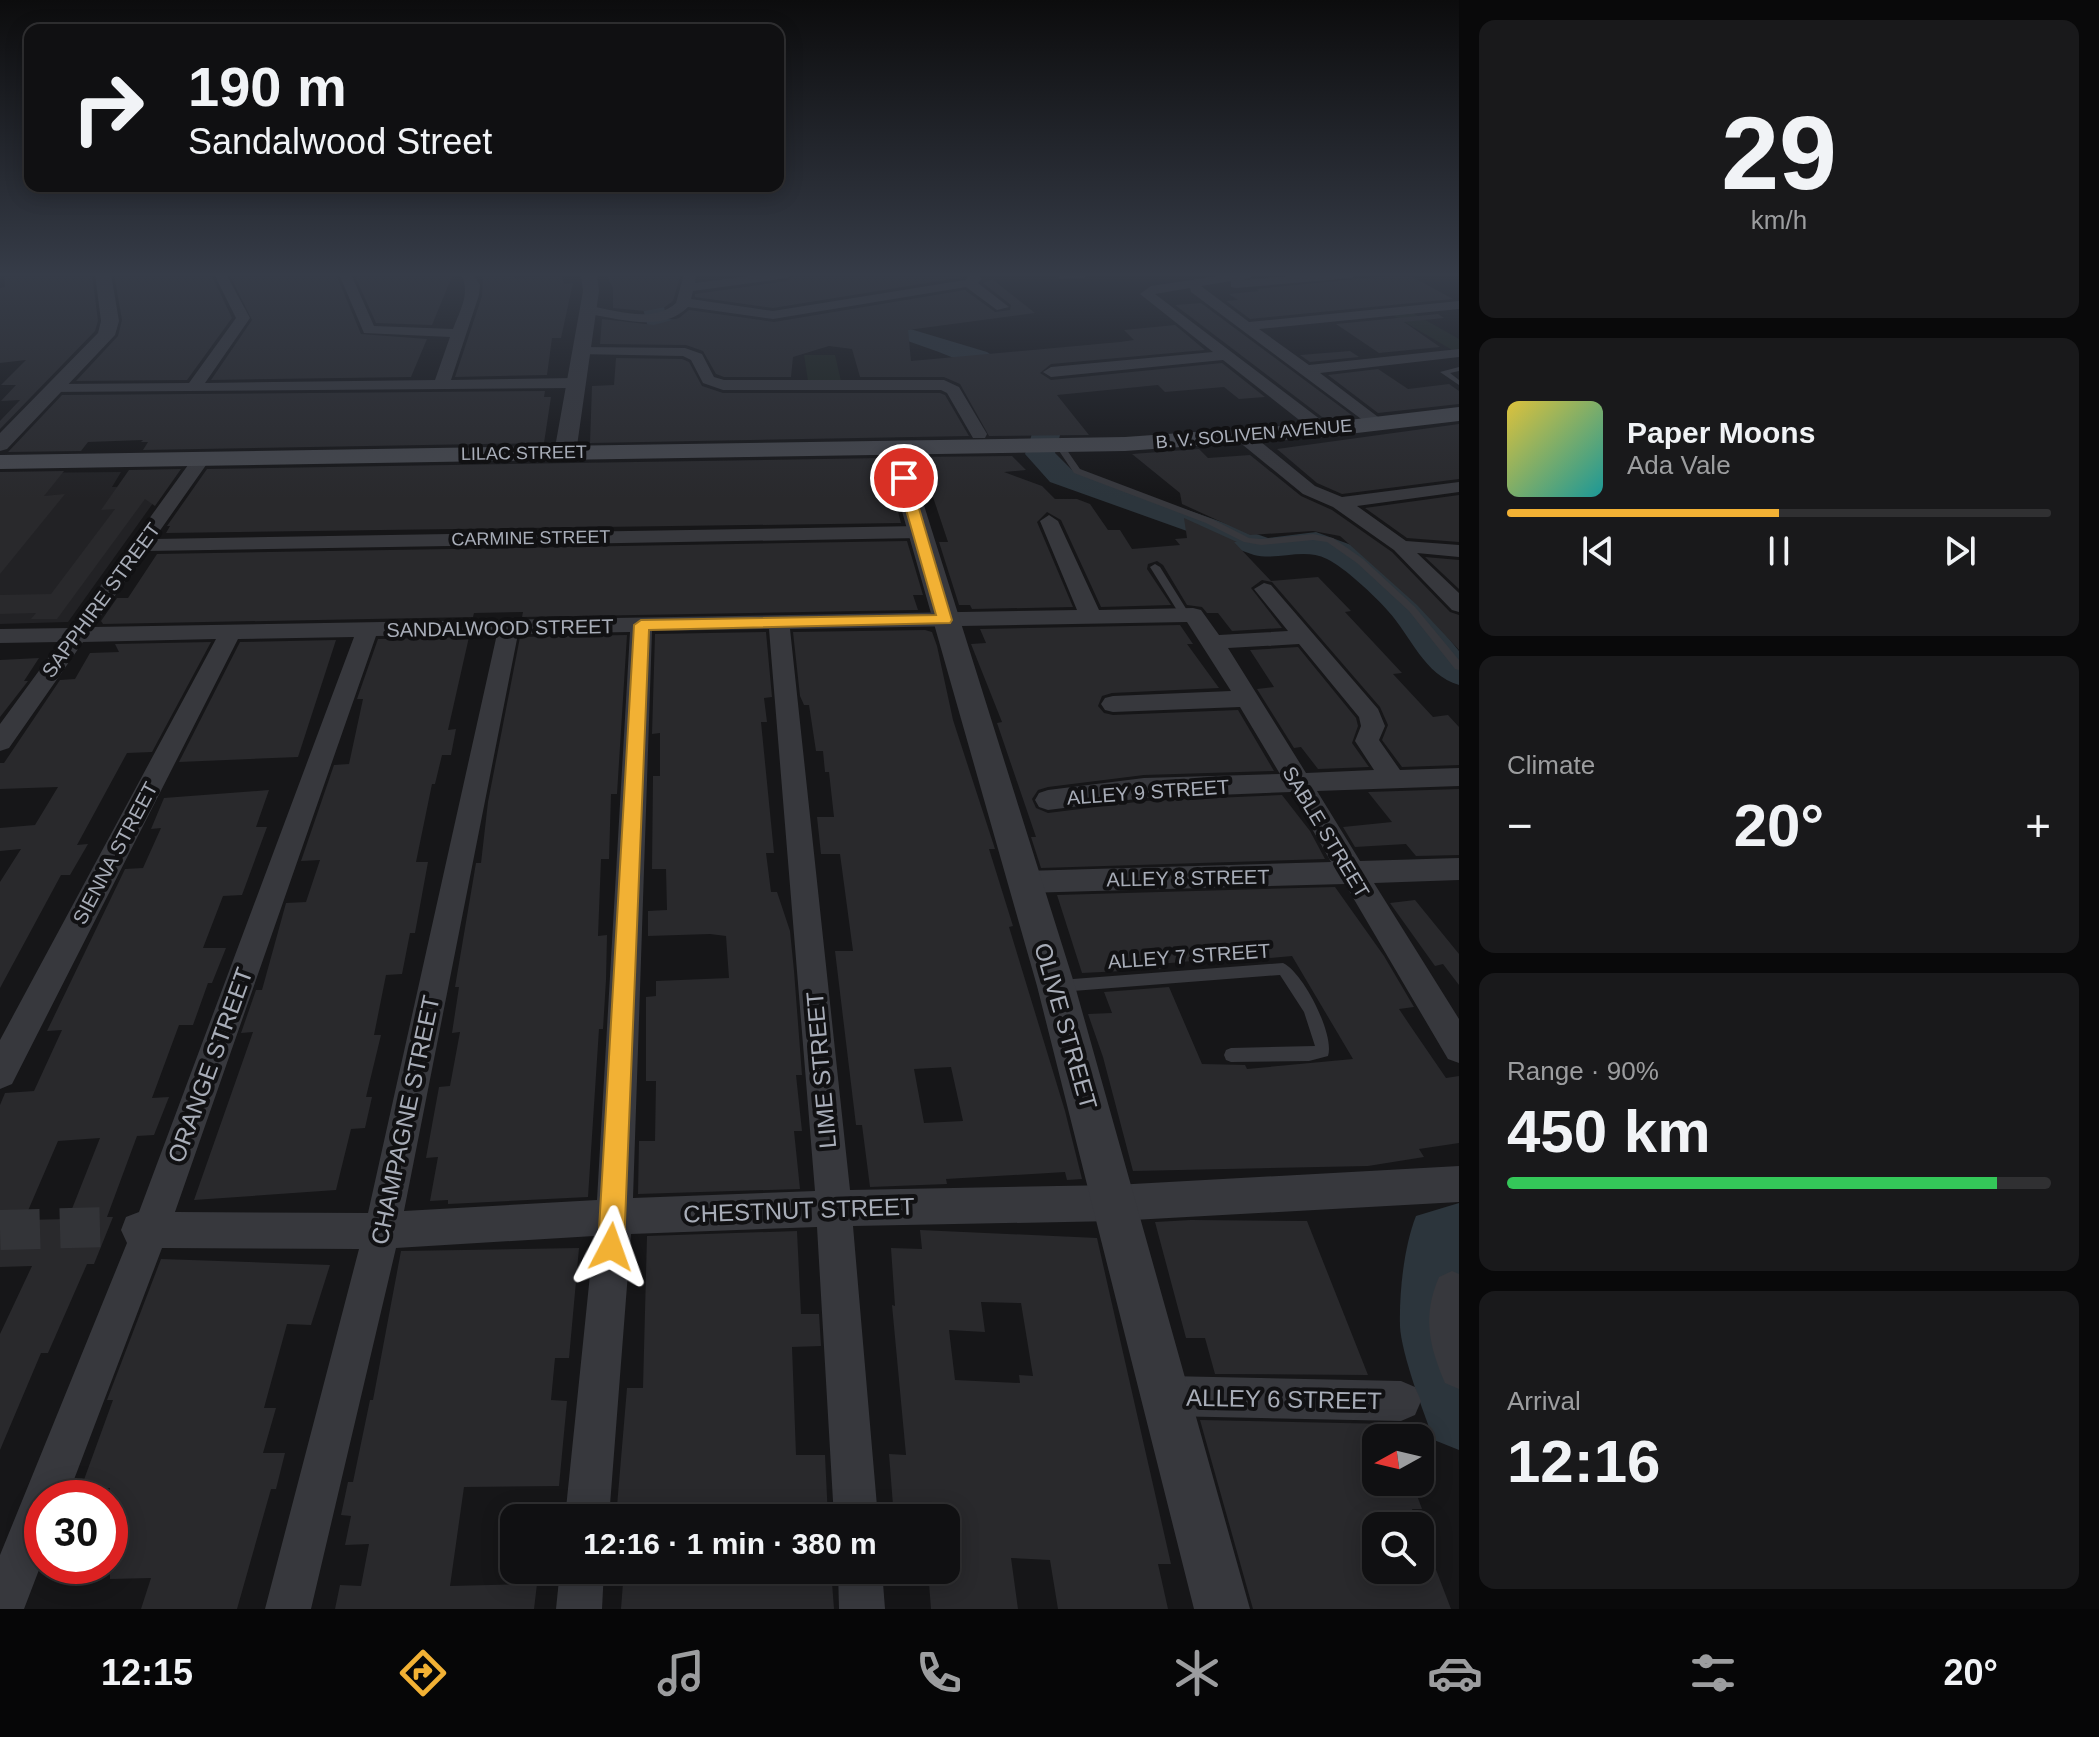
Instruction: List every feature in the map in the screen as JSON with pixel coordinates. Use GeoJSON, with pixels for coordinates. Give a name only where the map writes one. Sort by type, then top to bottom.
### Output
{"type":"FeatureCollection","features":[{"type":"Feature","properties":{"kind":"main road","name":"B. V. SOLIVEN AVENUE"},"geometry":{"type":"LineString","coordinates":[[1053,445],[1244,437],[1459,414]]}},
{"type":"Feature","properties":{"kind":"main road","name":"LILAC STREET"},"geometry":{"type":"LineString","coordinates":[[0,462],[1053,445]]}},
{"type":"Feature","properties":{"kind":"street"},"geometry":{"type":"LineString","coordinates":[[0,445],[93,349]]}},
{"type":"Feature","properties":{"kind":"street"},"geometry":{"type":"LineString","coordinates":[[194,387],[221,349]]}},
{"type":"Feature","properties":{"kind":"street"},"geometry":{"type":"LineString","coordinates":[[442,383],[454,349]]}},
{"type":"Feature","properties":{"kind":"street"},"geometry":{"type":"LineString","coordinates":[[1221,349],[1323,430]]}},
{"type":"Feature","properties":{"kind":"street"},"geometry":{"type":"LineString","coordinates":[[1279,349],[1378,423]]}},
{"type":"Feature","properties":{"kind":"street"},"geometry":{"type":"LineString","coordinates":[[565,453],[581,351],[689,353],[699,360],[708,380],[723,385],[944,385],[953,390],[979,434]]}},
{"type":"Feature","properties":{"kind":"street"},"geometry":{"type":"LineString","coordinates":[[1308,370],[1459,353]]}},
{"type":"Feature","properties":{"kind":"street"},"geometry":{"type":"LineString","coordinates":[[1051,372],[1229,355]]}},
{"type":"Feature","properties":{"kind":"street"},"geometry":{"type":"LineString","coordinates":[[57,389],[575,383]]}},
{"type":"Feature","properties":{"kind":"street"},"geometry":{"type":"LineString","coordinates":[[1244,437],[1309,490],[1340,503],[1401,546],[1459,605]]}},
{"type":"Feature","properties":{"kind":"street","name":"OLIVE STREET"},"geometry":{"type":"LineString","coordinates":[[895,448],[1056,986],[1222,1609]]}},
{"type":"Feature","properties":{"kind":"street","name":"SAPPHIRE STREET"},"geometry":{"type":"LineString","coordinates":[[5,729],[142,545],[202,458]]}},
{"type":"Feature","properties":{"kind":"street"},"geometry":{"type":"LineString","coordinates":[[1340,503],[1459,487]]}},
{"type":"Feature","properties":{"kind":"street"},"geometry":{"type":"LineString","coordinates":[[1049,521],[1091,617]]}},
{"type":"Feature","properties":{"kind":"street","name":"CARMINE STREET"},"geometry":{"type":"LineString","coordinates":[[142,545],[920,532]]}},
{"type":"Feature","properties":{"kind":"street"},"geometry":{"type":"LineString","coordinates":[[1401,546],[1459,551]]}},
{"type":"Feature","properties":{"kind":"street"},"geometry":{"type":"LineString","coordinates":[[1264,589],[1370,715],[1373,726],[1367,741],[1394,781]]}},
{"type":"Feature","properties":{"kind":"street","name":"SANDALWOOD STREET"},"geometry":{"type":"LineString","coordinates":[[0,636],[1189,615]]}},
{"type":"Feature","properties":{"kind":"street","name":"SABLE STREET"},"geometry":{"type":"LineString","coordinates":[[1189,615],[1213,642],[1459,1048]]}},
{"type":"Feature","properties":{"kind":"street","name":"LIME STREET"},"geometry":{"type":"LineString","coordinates":[[779,623],[834,1208],[855,1504]]}},
{"type":"Feature","properties":{"kind":"street"},"geometry":{"type":"LineString","coordinates":[[588,1504],[614,1217],[641,625]]}},
{"type":"Feature","properties":{"kind":"street","name":"CHAMPAGNE STREET"},"geometry":{"type":"LineString","coordinates":[[288,1609],[382,1231],[509,627]]}},
{"type":"Feature","properties":{"kind":"street","name":"ORANGE STREET"},"geometry":{"type":"LineString","coordinates":[[52,1480],[367,630]]}},
{"type":"Feature","properties":{"kind":"street","name":"SIENNA STREET"},"geometry":{"type":"LineString","coordinates":[[0,1073],[231,632]]}},
{"type":"Feature","properties":{"kind":"street"},"geometry":{"type":"LineString","coordinates":[[1213,642],[1305,637]]}},
{"type":"Feature","properties":{"kind":"street"},"geometry":{"type":"LineString","coordinates":[[1113,704],[1246,699]]}},
{"type":"Feature","properties":{"kind":"street","name":"ALLEY 9 STREET"},"geometry":{"type":"LineString","coordinates":[[1048,800],[1144,788],[1459,777]]}},
{"type":"Feature","properties":{"kind":"street","name":"ALLEY 8 STREET"},"geometry":{"type":"LineString","coordinates":[[1024,882],[1352,875],[1459,869]]}},
{"type":"Feature","properties":{"kind":"street","name":"CHESTNUT STREET"},"geometry":{"type":"LineString","coordinates":[[144,1231],[382,1231],[834,1208],[1115,1203],[1459,1184]]}},
{"type":"Feature","properties":{"kind":"street"},"geometry":{"type":"LineString","coordinates":[[1452,1290],[1448,1339],[1459,1369]]}},
{"type":"Feature","properties":{"kind":"street","name":"ALLEY 6 STREET"},"geometry":{"type":"LineString","coordinates":[[1167,1396],[1401,1401]]}},
{"type":"Feature","properties":{"kind":"street"},"geometry":{"type":"LineString","coordinates":[[1,1609],[24,1551]]}},
{"type":"Feature","properties":{"kind":"street"},"geometry":{"type":"LineString","coordinates":[[579,1609],[581,1584]]}},
{"type":"Feature","properties":{"kind":"street"},"geometry":{"type":"LineString","coordinates":[[861,1584],[862,1609]]}},
{"type":"Feature","properties":{"kind":"lane"},"geometry":{"type":"LineString","coordinates":[[1459,369],[1444,372],[1459,383]]}},
{"type":"Feature","properties":{"kind":"lane"},"geometry":{"type":"LineString","coordinates":[[1053,445],[1077,471],[1209,521],[1247,540],[1261,542],[1313,537],[1330,540],[1360,561],[1412,609],[1459,667]]}},
{"type":"Feature","properties":{"kind":"lane"},"geometry":{"type":"LineString","coordinates":[[1155,567],[1189,615]]}},
{"type":"Feature","properties":{"kind":"lane","name":"ALLEY 7 STREET"},"geometry":{"type":"LineString","coordinates":[[1056,986],[1283,969],[1296,985],[1322,1040],[1323,1051],[1231,1055]]}},
{"type":"Feature","properties":{"kind":"shaded area"},"geometry":{"type":"Polygon","coordinates":[[[804,355],[835,355],[841,381],[808,381],[804,355]]]}},
{"type":"Feature","properties":{"kind":"shaded area"},"geometry":{"type":"Polygon","coordinates":[[[121,472],[112,487],[166,485],[68,622],[0,624],[0,473],[121,472]]]}},
{"type":"Feature","properties":{"kind":"building"},"geometry":{"type":"Polygon","coordinates":[[[0,349],[77,349],[0,429],[0,421],[20,400],[1,401],[16,385],[1,385],[26,360],[0,363],[0,349]]]}},
{"type":"Feature","properties":{"kind":"building"},"geometry":{"type":"Polygon","coordinates":[[[106,349],[209,349],[187,380],[76,381],[106,349]]]}},
{"type":"Feature","properties":{"kind":"building"},"geometry":{"type":"Polygon","coordinates":[[[232,349],[423,349],[411,377],[211,380],[232,349]]]}},
{"type":"Feature","properties":{"kind":"building"},"geometry":{"type":"Polygon","coordinates":[[[464,349],[551,349],[547,375],[455,377],[464,349]]]}},
{"type":"Feature","properties":{"kind":"building"},"geometry":{"type":"Polygon","coordinates":[[[698,349],[819,349],[793,357],[791,377],[724,377],[716,374],[703,351],[698,349]]]}},
{"type":"Feature","properties":{"kind":"building"},"geometry":{"type":"Polygon","coordinates":[[[852,349],[910,349],[911,361],[1042,349],[1204,349],[1051,364],[1040,373],[1051,380],[1222,363],[1265,397],[1239,399],[1224,387],[1165,392],[1158,385],[1057,395],[1089,435],[989,436],[960,384],[944,377],[860,377],[852,349]]]}},
{"type":"Feature","properties":{"kind":"building"},"geometry":{"type":"Polygon","coordinates":[[[1233,349],[1263,349],[1353,416],[1326,420],[1233,349]]]}},
{"type":"Feature","properties":{"kind":"building"},"geometry":{"type":"Polygon","coordinates":[[[1373,349],[1419,349],[1379,353],[1373,349]]]}},
{"type":"Feature","properties":{"kind":"building"},"geometry":{"type":"Polygon","coordinates":[[[1350,351],[1359,357],[1310,362],[1300,355],[1350,351]]]}},
{"type":"Feature","properties":{"kind":"building"},"geometry":{"type":"Polygon","coordinates":[[[616,358],[682,359],[689,362],[702,386],[723,393],[940,393],[945,395],[969,436],[590,443],[592,386],[614,385],[616,358]]]}},
{"type":"Feature","properties":{"kind":"building"},"geometry":{"type":"Polygon","coordinates":[[[1378,369],[1408,389],[1449,384],[1459,391],[1459,404],[1378,413],[1328,375],[1378,369]]]}},
{"type":"Feature","properties":{"kind":"building"},"geometry":{"type":"Polygon","coordinates":[[[545,391],[544,397],[551,397],[544,443],[143,450],[148,442],[141,442],[143,440],[88,442],[81,451],[8,452],[62,395],[545,391]]]}},
{"type":"Feature","properties":{"kind":"building"},"geometry":{"type":"Polygon","coordinates":[[[1459,424],[1459,479],[1342,494],[1317,483],[1277,449],[1459,424]]]}},
{"type":"Feature","properties":{"kind":"building"},"geometry":{"type":"Polygon","coordinates":[[[1199,449],[1208,458],[1250,455],[1301,496],[1332,510],[1392,552],[1450,612],[1459,615],[1459,650],[1417,605],[1340,536],[1313,531],[1250,535],[1182,504],[1180,493],[1132,454],[1199,449]]]}},
{"type":"Feature","properties":{"kind":"building"},"geometry":{"type":"Polygon","coordinates":[[[1012,456],[1026,470],[1004,472],[1042,486],[1055,499],[1077,499],[1090,504],[1108,530],[1120,530],[1132,549],[1180,545],[1175,539],[1187,538],[1184,518],[1237,542],[1234,542],[1271,581],[1318,577],[1351,611],[1345,612],[1402,673],[1393,674],[1433,717],[1448,715],[1459,727],[1459,765],[1402,767],[1382,740],[1388,725],[1380,707],[1272,582],[1262,580],[1251,588],[1282,628],[1232,631],[1218,613],[1207,613],[1202,607],[1187,605],[1163,565],[1157,561],[1148,564],[1147,569],[1171,605],[1101,607],[1061,520],[1047,512],[1037,522],[1073,607],[972,609],[970,605],[959,605],[939,542],[948,542],[931,491],[923,491],[912,457],[1012,456]]]}},
{"type":"Feature","properties":{"kind":"building"},"geometry":{"type":"Polygon","coordinates":[[[884,458],[901,523],[166,533],[170,526],[167,526],[207,469],[884,458]]]}},
{"type":"Feature","properties":{"kind":"building"},"geometry":{"type":"Polygon","coordinates":[[[181,469],[155,506],[145,499],[57,619],[31,619],[36,613],[0,614],[0,595],[51,594],[115,509],[101,510],[129,470],[181,469]]]}},
{"type":"Feature","properties":{"kind":"building"},"geometry":{"type":"Polygon","coordinates":[[[64,471],[44,496],[65,494],[0,574],[0,472],[64,471]]]}},
{"type":"Feature","properties":{"kind":"building"},"geometry":{"type":"Polygon","coordinates":[[[1459,495],[1459,542],[1407,538],[1365,508],[1459,495]]]}},
{"type":"Feature","properties":{"kind":"building"},"geometry":{"type":"Polygon","coordinates":[[[907,541],[923,595],[913,595],[918,610],[522,617],[523,612],[474,613],[473,617],[103,624],[101,621],[117,598],[128,598],[157,554],[907,541]]]}},
{"type":"Feature","properties":{"kind":"building"},"geometry":{"type":"Polygon","coordinates":[[[1425,557],[1459,560],[1459,589],[1425,557]]]}},
{"type":"Feature","properties":{"kind":"building"},"geometry":{"type":"Polygon","coordinates":[[[1180,625],[1193,644],[1187,644],[1219,688],[1112,693],[1102,696],[1098,706],[1104,713],[1113,715],[1238,710],[1274,771],[1144,775],[1048,787],[1038,790],[1032,799],[1036,808],[1048,813],[1144,801],[1282,795],[1310,831],[1325,859],[1041,868],[1031,837],[1036,837],[997,723],[1002,722],[971,644],[986,643],[980,629],[1180,625]]]}},
{"type":"Feature","properties":{"kind":"building"},"geometry":{"type":"Polygon","coordinates":[[[766,632],[772,697],[764,698],[767,722],[761,722],[774,853],[766,853],[771,892],[777,892],[790,931],[802,1075],[796,1075],[802,1131],[794,1131],[800,1189],[638,1194],[639,1141],[655,1141],[656,1081],[646,1081],[646,997],[656,996],[656,981],[729,978],[726,936],[648,936],[648,911],[667,910],[666,869],[652,869],[653,776],[660,776],[660,733],[652,734],[655,634],[766,632]]]}},
{"type":"Feature","properties":{"kind":"building"},"geometry":{"type":"Polygon","coordinates":[[[793,632],[932,632],[953,720],[995,849],[989,849],[1013,926],[1009,927],[1065,1111],[1082,1179],[1067,1180],[1065,1172],[946,1179],[947,1184],[870,1187],[862,1125],[856,1125],[835,951],[853,951],[840,854],[821,854],[817,817],[834,817],[829,772],[825,772],[823,751],[816,751],[809,705],[804,705],[800,696],[793,632]],[[951,1067],[914,1069],[924,1123],[963,1121],[951,1067]]]}},
{"type":"Feature","properties":{"kind":"building"},"geometry":{"type":"Polygon","coordinates":[[[627,635],[617,794],[611,794],[609,859],[601,859],[598,936],[607,935],[606,980],[603,1029],[599,1029],[588,1197],[448,1204],[448,1200],[430,1201],[438,1157],[426,1158],[439,1087],[450,1086],[460,1032],[452,1033],[459,987],[455,987],[476,863],[481,863],[488,802],[520,637],[627,635]]]}},
{"type":"Feature","properties":{"kind":"building"},"geometry":{"type":"Polygon","coordinates":[[[469,637],[448,730],[456,729],[451,755],[442,755],[435,784],[432,784],[416,862],[428,862],[415,933],[410,933],[402,974],[386,975],[374,1035],[381,1035],[366,1097],[372,1097],[365,1128],[351,1129],[336,1190],[194,1200],[253,1032],[241,1033],[256,990],[262,990],[286,903],[306,902],[320,860],[301,861],[334,765],[349,764],[363,699],[357,699],[378,639],[469,637]]]}},
{"type":"Feature","properties":{"kind":"building"},"geometry":{"type":"Polygon","coordinates":[[[336,640],[298,757],[179,762],[240,642],[336,640]]]}},
{"type":"Feature","properties":{"kind":"building"},"geometry":{"type":"Polygon","coordinates":[[[211,642],[152,752],[127,753],[77,845],[88,844],[70,875],[61,875],[0,988],[0,882],[21,849],[0,851],[0,828],[35,825],[58,787],[0,789],[0,763],[4,763],[60,680],[75,679],[90,653],[119,652],[115,644],[211,642]]]}},
{"type":"Feature","properties":{"kind":"building"},"geometry":{"type":"Polygon","coordinates":[[[1298,647],[1356,718],[1358,726],[1352,743],[1369,767],[1318,769],[1301,747],[1294,748],[1257,689],[1274,687],[1250,650],[1298,647]]]}},
{"type":"Feature","properties":{"kind":"building"},"geometry":{"type":"Polygon","coordinates":[[[39,658],[24,681],[28,681],[0,717],[0,660],[39,658]]]}},
{"type":"Feature","properties":{"kind":"building"},"geometry":{"type":"Polygon","coordinates":[[[1459,789],[1459,855],[1416,856],[1406,844],[1355,847],[1343,827],[1392,822],[1368,792],[1459,789]]]}},
{"type":"Feature","properties":{"kind":"building"},"geometry":{"type":"Polygon","coordinates":[[[269,790],[256,827],[267,827],[242,895],[223,896],[203,948],[226,948],[212,983],[208,983],[193,1025],[179,1025],[152,1098],[169,1097],[154,1135],[137,1136],[107,1217],[113,1217],[94,1264],[87,1264],[48,1353],[41,1353],[0,1450],[0,1334],[32,1266],[0,1267],[0,1105],[5,1093],[34,1091],[62,1030],[47,1031],[125,869],[143,868],[161,828],[151,829],[164,798],[269,790]],[[100,1138],[58,1141],[24,1220],[68,1219],[100,1138]]]}},
{"type":"Feature","properties":{"kind":"building"},"geometry":{"type":"Polygon","coordinates":[[[1335,887],[1384,956],[1414,1007],[1399,1009],[1446,1078],[1459,1076],[1459,1143],[1419,1149],[1424,1157],[1368,1166],[1133,1171],[1103,1057],[1088,1014],[1112,1013],[1104,992],[1169,987],[1202,1064],[1245,1065],[1247,1069],[1353,1059],[1292,956],[1216,963],[1214,959],[1159,964],[1162,969],[1082,973],[1057,895],[1335,887]]]}},
{"type":"Feature","properties":{"kind":"building"},"geometry":{"type":"Polygon","coordinates":[[[1415,900],[1459,954],[1459,985],[1443,964],[1435,966],[1390,903],[1415,900]]]}},
{"type":"Feature","properties":{"kind":"building"},"geometry":{"type":"Polygon","coordinates":[[[1307,1221],[1368,1375],[1215,1374],[1205,1338],[1186,1338],[1155,1222],[1307,1221]]]}},
{"type":"Feature","properties":{"kind":"building"},"geometry":{"type":"Polygon","coordinates":[[[920,1230],[1097,1238],[1171,1564],[1158,1564],[1168,1609],[1058,1609],[1050,1560],[1011,1558],[1018,1609],[931,1609],[929,1584],[960,1584],[960,1504],[893,1504],[889,1454],[906,1455],[892,1305],[895,1306],[891,1248],[922,1249],[920,1230]],[[981,1302],[985,1332],[949,1330],[955,1380],[1020,1383],[1019,1375],[1033,1376],[1021,1303],[981,1302]]]}},
{"type":"Feature","properties":{"kind":"building"},"geometry":{"type":"Polygon","coordinates":[[[797,1231],[801,1314],[819,1314],[821,1346],[792,1347],[796,1455],[825,1455],[827,1504],[617,1504],[627,1388],[643,1388],[647,1236],[797,1231]]]}},
{"type":"Feature","properties":{"kind":"building"},"geometry":{"type":"Polygon","coordinates":[[[579,1248],[569,1358],[555,1358],[551,1400],[567,1401],[559,1486],[464,1487],[450,1586],[537,1584],[534,1609],[335,1609],[340,1585],[361,1586],[369,1544],[345,1545],[351,1516],[341,1515],[348,1482],[353,1482],[370,1400],[373,1400],[401,1251],[579,1248]]]}},
{"type":"Feature","properties":{"kind":"building"},"geometry":{"type":"Polygon","coordinates":[[[161,1259],[330,1265],[311,1325],[287,1324],[264,1408],[276,1408],[263,1453],[285,1453],[276,1489],[271,1489],[237,1609],[141,1609],[151,1578],[128,1579],[128,1480],[84,1480],[113,1400],[107,1400],[161,1259]]]}},
{"type":"Feature","properties":{"kind":"building"},"geometry":{"type":"Polygon","coordinates":[[[1200,1420],[1389,1424],[1362,1424],[1362,1496],[1417,1496],[1422,1509],[1412,1509],[1413,1512],[1362,1512],[1362,1584],[1434,1584],[1434,1564],[1451,1609],[1253,1609],[1200,1420]]]}},
{"type":"Feature","properties":{"kind":"building"},"geometry":{"type":"Polygon","coordinates":[[[623,1584],[832,1584],[834,1609],[621,1609],[623,1584]]]}},
{"type":"Feature","properties":{"kind":"waterway"},"geometry":{"type":"LineString","coordinates":[[952,349],[978,357],[1028,391],[1044,411],[1048,428],[1040,454],[1061,476],[1266,548],[1316,542],[1342,553],[1400,602],[1450,666],[1459,672]]}},
{"type":"Feature","properties":{"kind":"waterway"},"geometry":{"type":"LineString","coordinates":[[1459,1234],[1438,1238],[1433,1328],[1459,1415]]}},
{"type":"Feature","properties":{"kind":"tunnel"},"geometry":{"type":"LineString","coordinates":[[0,1230],[109,1227]]}},
{"type":"Feature","properties":{"kind":"route"},"geometry":{"type":"LineString","coordinates":[[611,1247],[641,625],[945,620],[904,478]]}}]}
